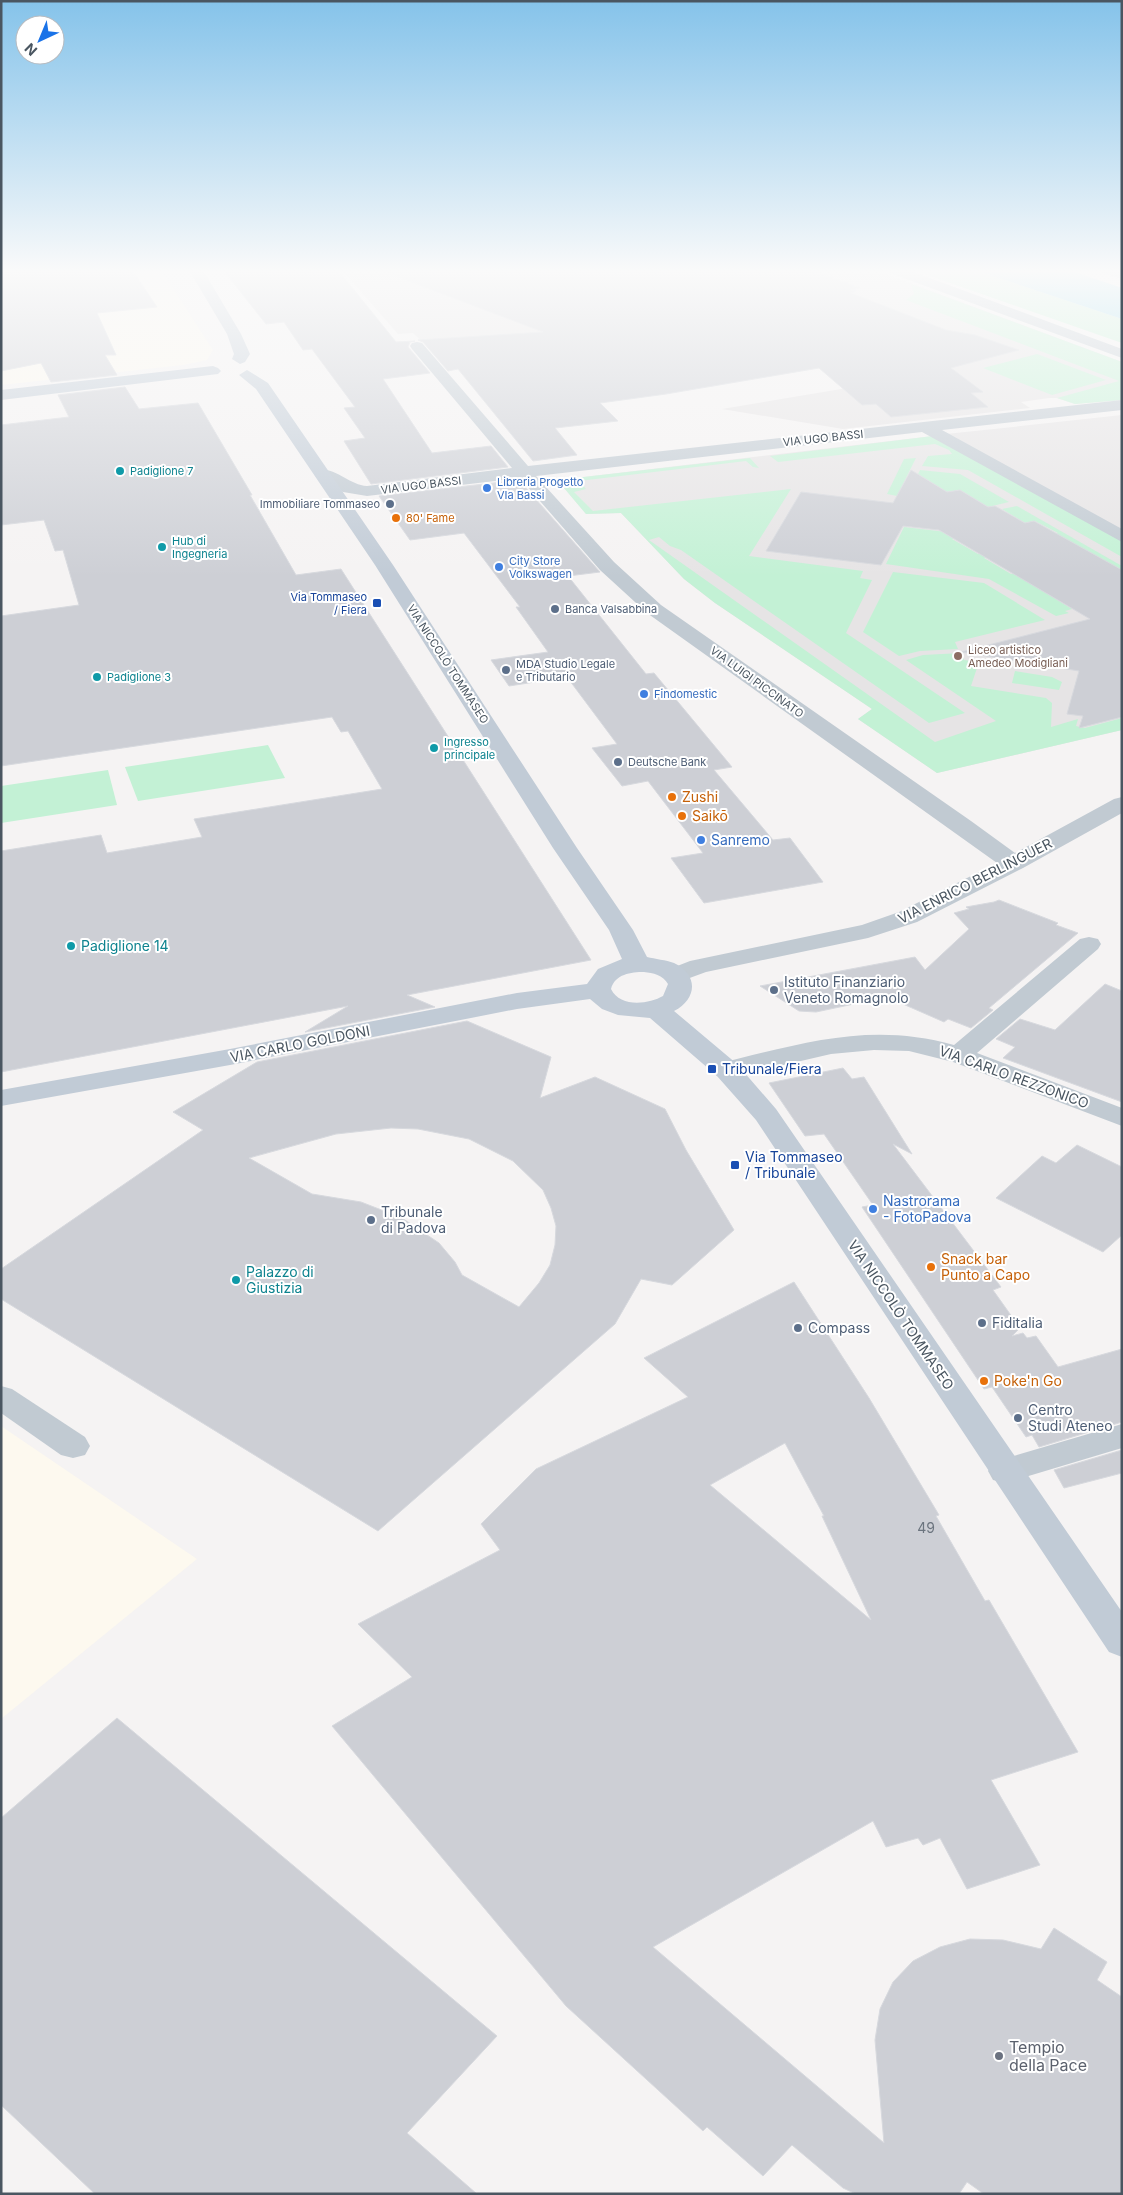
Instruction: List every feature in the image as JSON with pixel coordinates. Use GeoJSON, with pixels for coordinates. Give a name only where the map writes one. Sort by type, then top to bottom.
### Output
{"type":"FeatureCollection","features":[{"type":"Feature","properties":{"kind":"street"},"geometry":{"type":"LineString","coordinates":[[1,395],[208,372]]}},
{"type":"Feature","properties":{"kind":"street","name":"VIA NICCOLÒ TOMMASEO"},"geometry":{"type":"LineString","coordinates":[[244,372],[262,386],[378,556],[565,848],[621,930],[636,963]]}},
{"type":"Feature","properties":{"kind":"street"},"geometry":{"type":"LineString","coordinates":[[440,372],[524,472]]}},
{"type":"Feature","properties":{"kind":"street","name":"VIA UGO BASSI"},"geometry":{"type":"LineString","coordinates":[[323,474],[338,480],[344,488],[355,492],[1122,405]]}},
{"type":"Feature","properties":{"kind":"street"},"geometry":{"type":"LineString","coordinates":[[924,426],[1122,536]]}},
{"type":"Feature","properties":{"kind":"street","name":"VIA LUIGI PICCINATO"},"geometry":{"type":"LineString","coordinates":[[524,472],[607,566],[654,608],[814,723],[963,826],[997,853],[1015,863]]}},
{"type":"Feature","properties":{"kind":"street","name":"VIA ENRICO BERLINGUER"},"geometry":{"type":"LineString","coordinates":[[676,975],[699,966],[868,931],[937,903],[1015,863],[1122,804]]}},
{"type":"Feature","properties":{"kind":"street"},"geometry":{"type":"LineString","coordinates":[[959,1055],[1089,944]]}},
{"type":"Feature","properties":{"kind":"street"},"geometry":{"type":"LineString","coordinates":[[636,963],[659,966],[676,975],[682,983],[682,991],[678,999],[656,1009],[634,1010],[619,1007],[603,998],[598,990],[599,982],[603,975],[623,965],[636,963]]}},
{"type":"Feature","properties":{"kind":"street","name":"VIA CARLO GOLDONI"},"geometry":{"type":"LineString","coordinates":[[1,1098],[230,1057],[517,1001],[598,990]]}},
{"type":"Feature","properties":{"kind":"street","name":"VIA NICCOLÒ TOMMASEO"},"geometry":{"type":"LineString","coordinates":[[656,1009],[727,1070],[766,1116],[1122,1642]]}},
{"type":"Feature","properties":{"kind":"street","name":"VIA CARLO REZZONICO"},"geometry":{"type":"LineString","coordinates":[[727,1070],[813,1050],[864,1043],[894,1042],[923,1045],[959,1055],[1122,1118]]}},
{"type":"Feature","properties":{"kind":"street"},"geometry":{"type":"LineString","coordinates":[[1,1397],[73,1446]]}},
{"type":"Feature","properties":{"kind":"street"},"geometry":{"type":"LineString","coordinates":[[1005,1471],[1122,1436]]}},
{"type":"Feature","properties":{"kind":"shaded area"},"geometry":{"type":"Polygon","coordinates":[[[1,372],[115,372],[1,385],[1,372]]]}},
{"type":"Feature","properties":{"kind":"shaded area"},"geometry":{"type":"Polygon","coordinates":[[[888,372],[1122,372],[1122,400],[1075,404],[1057,398],[1049,398],[1021,402],[1030,408],[843,429],[722,409],[883,382],[888,372]]]}},
{"type":"Feature","properties":{"kind":"shaded area"},"geometry":{"type":"Polygon","coordinates":[[[1122,415],[1122,533],[946,434],[994,429],[1122,415]]]}},
{"type":"Feature","properties":{"kind":"shaded area","name":"Liceo artistico Amedeo Modigliani"},"geometry":{"type":"Polygon","coordinates":[[[933,436],[1122,541],[1122,730],[937,773],[858,719],[872,709],[715,603],[684,579],[621,513],[586,514],[564,488],[572,487],[566,479],[933,436]]]}},
{"type":"Feature","properties":{"kind":"shaded area"},"geometry":{"type":"Polygon","coordinates":[[[1,1426],[197,1559],[1,1719],[1,1426]]]}},
{"type":"Feature","properties":{"kind":"green space"},"geometry":{"type":"Polygon","coordinates":[[[994,372],[1086,372],[1106,380],[1052,395],[994,372]]]}},
{"type":"Feature","properties":{"kind":"green space"},"geometry":{"type":"Polygon","coordinates":[[[1096,372],[1122,372],[1122,400],[1075,404],[1057,398],[1119,381],[1096,372]]]}},
{"type":"Feature","properties":{"kind":"green space"},"geometry":{"type":"Polygon","coordinates":[[[933,436],[1122,541],[1122,557],[968,470],[922,466],[928,456],[952,454],[949,450],[935,444],[778,462],[770,456],[933,436]]]}},
{"type":"Feature","properties":{"kind":"green space"},"geometry":{"type":"Polygon","coordinates":[[[750,458],[759,468],[753,467],[746,461],[579,481],[586,489],[574,492],[593,511],[791,489],[749,556],[863,571],[860,578],[872,580],[846,633],[965,713],[929,723],[681,550],[670,546],[659,537],[649,540],[935,742],[996,721],[906,660],[923,655],[961,653],[964,660],[979,662],[971,686],[1046,698],[1052,703],[1051,727],[1078,719],[1076,726],[1085,728],[1122,718],[1122,730],[937,773],[858,719],[872,709],[715,603],[684,579],[621,513],[586,514],[564,488],[572,487],[566,479],[750,458]]]}},
{"type":"Feature","properties":{"kind":"green space"},"geometry":{"type":"Polygon","coordinates":[[[916,458],[897,496],[887,494],[904,459],[916,458]]]}},
{"type":"Feature","properties":{"kind":"green space"},"geometry":{"type":"Polygon","coordinates":[[[920,470],[960,474],[1009,502],[988,507],[960,490],[947,492],[918,474],[920,470]]]}},
{"type":"Feature","properties":{"kind":"green space"},"geometry":{"type":"Polygon","coordinates":[[[1017,506],[1122,566],[1122,570],[1049,537],[1058,533],[1035,521],[1025,523],[1002,509],[1017,506]]]}},
{"type":"Feature","properties":{"kind":"green space"},"geometry":{"type":"Polygon","coordinates":[[[904,527],[955,533],[961,536],[952,539],[978,554],[992,551],[998,554],[984,558],[1011,574],[1021,572],[1057,593],[1049,595],[1072,609],[1065,611],[1069,613],[1056,616],[989,579],[886,564],[904,527]]]}},
{"type":"Feature","properties":{"kind":"green space"},"geometry":{"type":"Polygon","coordinates":[[[893,572],[984,583],[1045,620],[955,642],[958,649],[920,651],[899,656],[863,632],[893,572]]]}},
{"type":"Feature","properties":{"kind":"green space"},"geometry":{"type":"Polygon","coordinates":[[[1015,671],[1052,677],[1062,682],[1059,690],[1012,683],[1015,671]]]}},
{"type":"Feature","properties":{"kind":"green space"},"geometry":{"type":"Polygon","coordinates":[[[268,745],[285,778],[138,801],[125,767],[268,745]]]}},
{"type":"Feature","properties":{"kind":"green space"},"geometry":{"type":"Polygon","coordinates":[[[108,770],[117,805],[1,823],[1,786],[108,770]]]}},
{"type":"Feature","properties":{"kind":"building"},"geometry":{"type":"Polygon","coordinates":[[[46,372],[115,372],[117,375],[51,382],[46,372]]]}},
{"type":"Feature","properties":{"kind":"building"},"geometry":{"type":"Polygon","coordinates":[[[329,372],[430,372],[383,379],[432,453],[491,446],[508,467],[371,484],[344,441],[365,438],[344,408],[355,407],[329,372]]]}},
{"type":"Feature","properties":{"kind":"building"},"geometry":{"type":"Polygon","coordinates":[[[461,372],[793,372],[600,403],[618,421],[555,428],[577,455],[533,461],[461,372]]]}},
{"type":"Feature","properties":{"kind":"building"},"geometry":{"type":"Polygon","coordinates":[[[824,372],[957,372],[983,392],[971,393],[988,407],[891,417],[876,404],[862,405],[824,372]]]}},
{"type":"Feature","properties":{"kind":"building"},"geometry":{"type":"Polygon","coordinates":[[[125,387],[139,409],[198,403],[296,575],[341,569],[591,960],[407,995],[435,1007],[305,1032],[348,1006],[1,1072],[1,851],[101,835],[107,853],[202,837],[194,819],[382,789],[348,731],[341,732],[332,717],[1,766],[1,616],[79,605],[63,550],[55,551],[44,520],[1,525],[1,425],[69,417],[58,395],[125,387]]]}},
{"type":"Feature","properties":{"kind":"building"},"geometry":{"type":"Polygon","coordinates":[[[911,470],[947,492],[960,490],[988,507],[995,506],[1025,523],[1034,521],[1122,570],[1122,717],[1079,728],[1083,716],[1067,714],[1079,671],[961,652],[1090,619],[939,530],[903,526],[881,565],[766,551],[801,492],[893,503],[911,470]]]}},
{"type":"Feature","properties":{"kind":"building"},"geometry":{"type":"Polygon","coordinates":[[[519,480],[600,572],[568,576],[646,674],[654,673],[732,767],[714,770],[773,840],[790,838],[823,882],[704,903],[671,858],[703,853],[648,781],[622,786],[592,748],[617,744],[567,677],[509,686],[491,660],[548,652],[516,607],[520,607],[464,533],[410,540],[379,496],[519,480]]]}},
{"type":"Feature","properties":{"kind":"building"},"geometry":{"type":"Polygon","coordinates":[[[999,900],[1058,923],[1056,925],[1078,933],[989,1008],[993,1010],[971,1028],[948,1019],[944,1022],[887,997],[816,1012],[799,1011],[760,986],[915,957],[925,970],[969,929],[954,913],[969,909],[966,907],[999,900]]]}},
{"type":"Feature","properties":{"kind":"building"},"geometry":{"type":"Polygon","coordinates":[[[1105,984],[1122,991],[1122,1102],[1003,1058],[1015,1047],[996,1039],[1020,1019],[1055,1030],[1105,984]]]}},
{"type":"Feature","properties":{"kind":"building","name":"Palazzo di Giustizia"},"geometry":{"type":"Polygon","coordinates":[[[467,1021],[551,1057],[540,1098],[595,1077],[665,1109],[686,1150],[734,1230],[672,1285],[641,1279],[615,1324],[378,1531],[1,1299],[1,1269],[203,1130],[173,1112],[257,1062],[467,1021]],[[391,1128],[336,1134],[249,1158],[312,1194],[361,1202],[402,1218],[439,1243],[455,1262],[462,1275],[519,1307],[539,1283],[550,1265],[555,1245],[556,1226],[543,1190],[513,1161],[469,1139],[418,1129],[391,1128]]]}},
{"type":"Feature","properties":{"kind":"building"},"geometry":{"type":"Polygon","coordinates":[[[843,1068],[852,1079],[864,1077],[912,1154],[893,1144],[1001,1287],[993,1290],[1020,1328],[1012,1336],[1023,1333],[1027,1338],[1036,1336],[1058,1367],[1122,1349],[1122,1422],[1039,1447],[1032,1435],[1026,1437],[992,1387],[984,1389],[862,1207],[873,1205],[824,1134],[805,1136],[769,1083],[843,1068]]]}},
{"type":"Feature","properties":{"kind":"building"},"geometry":{"type":"Polygon","coordinates":[[[1077,1145],[1122,1167],[1122,1235],[1103,1252],[996,1198],[1042,1156],[1056,1163],[1077,1145]]]}},
{"type":"Feature","properties":{"kind":"building"},"geometry":{"type":"Polygon","coordinates":[[[794,1282],[869,1398],[939,1515],[936,1516],[985,1601],[989,1600],[1078,1752],[991,1780],[1040,1865],[967,1889],[940,1838],[923,1845],[918,1838],[886,1847],[873,1821],[653,1947],[884,2143],[875,2040],[880,2009],[893,1982],[913,1961],[940,1947],[970,1939],[1003,1940],[1041,1949],[1054,1928],[1107,1962],[1097,1980],[1122,1997],[1122,2194],[984,2194],[967,2182],[959,2194],[856,2194],[843,2188],[792,2145],[763,2176],[707,2127],[703,2131],[566,2006],[332,1726],[412,1677],[358,1624],[500,1550],[481,1524],[536,1469],[688,1397],[644,1358],[794,1282]],[[785,1443],[710,1485],[871,1620],[822,1516],[824,1516],[785,1443]]]}},
{"type":"Feature","properties":{"kind":"building"},"geometry":{"type":"Polygon","coordinates":[[[1122,1450],[1122,1473],[1064,1488],[1054,1470],[1122,1450]]]}},
{"type":"Feature","properties":{"kind":"building"},"geometry":{"type":"Polygon","coordinates":[[[117,1718],[497,2036],[407,2133],[477,2194],[95,2194],[1,2105],[1,1818],[117,1718]]]}},
{"type":"Feature","properties":{"kind":"place","name":"Padiglione 7"},"geometry":{"type":"Point","coordinates":[120,471]}},
{"type":"Feature","properties":{"kind":"place","name":"Libreria Progetto VIa Bassi"},"geometry":{"type":"Point","coordinates":[487,488]}},
{"type":"Feature","properties":{"kind":"place","name":"Immobiliare Tommaseo"},"geometry":{"type":"Point","coordinates":[390,504]}},
{"type":"Feature","properties":{"kind":"place","name":"80' Fame"},"geometry":{"type":"Point","coordinates":[396,518]}},
{"type":"Feature","properties":{"kind":"place","name":"Hub di Ingegneria"},"geometry":{"type":"Point","coordinates":[162,547]}},
{"type":"Feature","properties":{"kind":"place","name":"City Store Volkswagen"},"geometry":{"type":"Point","coordinates":[499,567]}},
{"type":"Feature","properties":{"kind":"place","name":"Via Tommaseo / Fiera"},"geometry":{"type":"Point","coordinates":[377,603]}},
{"type":"Feature","properties":{"kind":"place","name":"Banca Valsabbina"},"geometry":{"type":"Point","coordinates":[555,609]}},
{"type":"Feature","properties":{"kind":"place","name":"Liceo artistico Amedeo Modigliani"},"geometry":{"type":"Point","coordinates":[958,656]}},
{"type":"Feature","properties":{"kind":"place","name":"MDA Studio Legale e Tributario"},"geometry":{"type":"Point","coordinates":[506,670]}},
{"type":"Feature","properties":{"kind":"place","name":"Padiglione 3"},"geometry":{"type":"Point","coordinates":[97,677]}},
{"type":"Feature","properties":{"kind":"place","name":"Findomestic"},"geometry":{"type":"Point","coordinates":[644,694]}},
{"type":"Feature","properties":{"kind":"place","name":"Ingresso principale"},"geometry":{"type":"Point","coordinates":[434,748]}},
{"type":"Feature","properties":{"kind":"place","name":"Deutsche Bank"},"geometry":{"type":"Point","coordinates":[618,762]}},
{"type":"Feature","properties":{"kind":"place","name":"Zushi"},"geometry":{"type":"Point","coordinates":[672,797]}},
{"type":"Feature","properties":{"kind":"place","name":"Saikō"},"geometry":{"type":"Point","coordinates":[682,816]}},
{"type":"Feature","properties":{"kind":"place","name":"Sanremo"},"geometry":{"type":"Point","coordinates":[701,840]}},
{"type":"Feature","properties":{"kind":"place","name":"Padiglione 14"},"geometry":{"type":"Point","coordinates":[71,946]}},
{"type":"Feature","properties":{"kind":"place","name":"Istituto Finanziario Veneto Romagnolo"},"geometry":{"type":"Point","coordinates":[774,990]}},
{"type":"Feature","properties":{"kind":"place","name":"Tribunale/Fiera"},"geometry":{"type":"Point","coordinates":[712,1069]}},
{"type":"Feature","properties":{"kind":"place","name":"Via Tommaseo / Tribunale"},"geometry":{"type":"Point","coordinates":[735,1165]}},
{"type":"Feature","properties":{"kind":"place","name":"Nastrorama - FotoPadova"},"geometry":{"type":"Point","coordinates":[873,1209]}},
{"type":"Feature","properties":{"kind":"place","name":"Tribunale di Padova"},"geometry":{"type":"Point","coordinates":[371,1220]}},
{"type":"Feature","properties":{"kind":"place","name":"Snack bar Punto a Capo"},"geometry":{"type":"Point","coordinates":[931,1267]}},
{"type":"Feature","properties":{"kind":"place","name":"Palazzo di Giustizia"},"geometry":{"type":"Point","coordinates":[236,1280]}},
{"type":"Feature","properties":{"kind":"place","name":"Fiditalia"},"geometry":{"type":"Point","coordinates":[982,1323]}},
{"type":"Feature","properties":{"kind":"place","name":"Compass"},"geometry":{"type":"Point","coordinates":[798,1328]}},
{"type":"Feature","properties":{"kind":"place","name":"Poke'n Go"},"geometry":{"type":"Point","coordinates":[984,1381]}},
{"type":"Feature","properties":{"kind":"place","name":"Centro Studi Ateneo"},"geometry":{"type":"Point","coordinates":[1018,1418]}},
{"type":"Feature","properties":{"kind":"place","name":"Tempio della Pace"},"geometry":{"type":"Point","coordinates":[999,2056]}}]}
